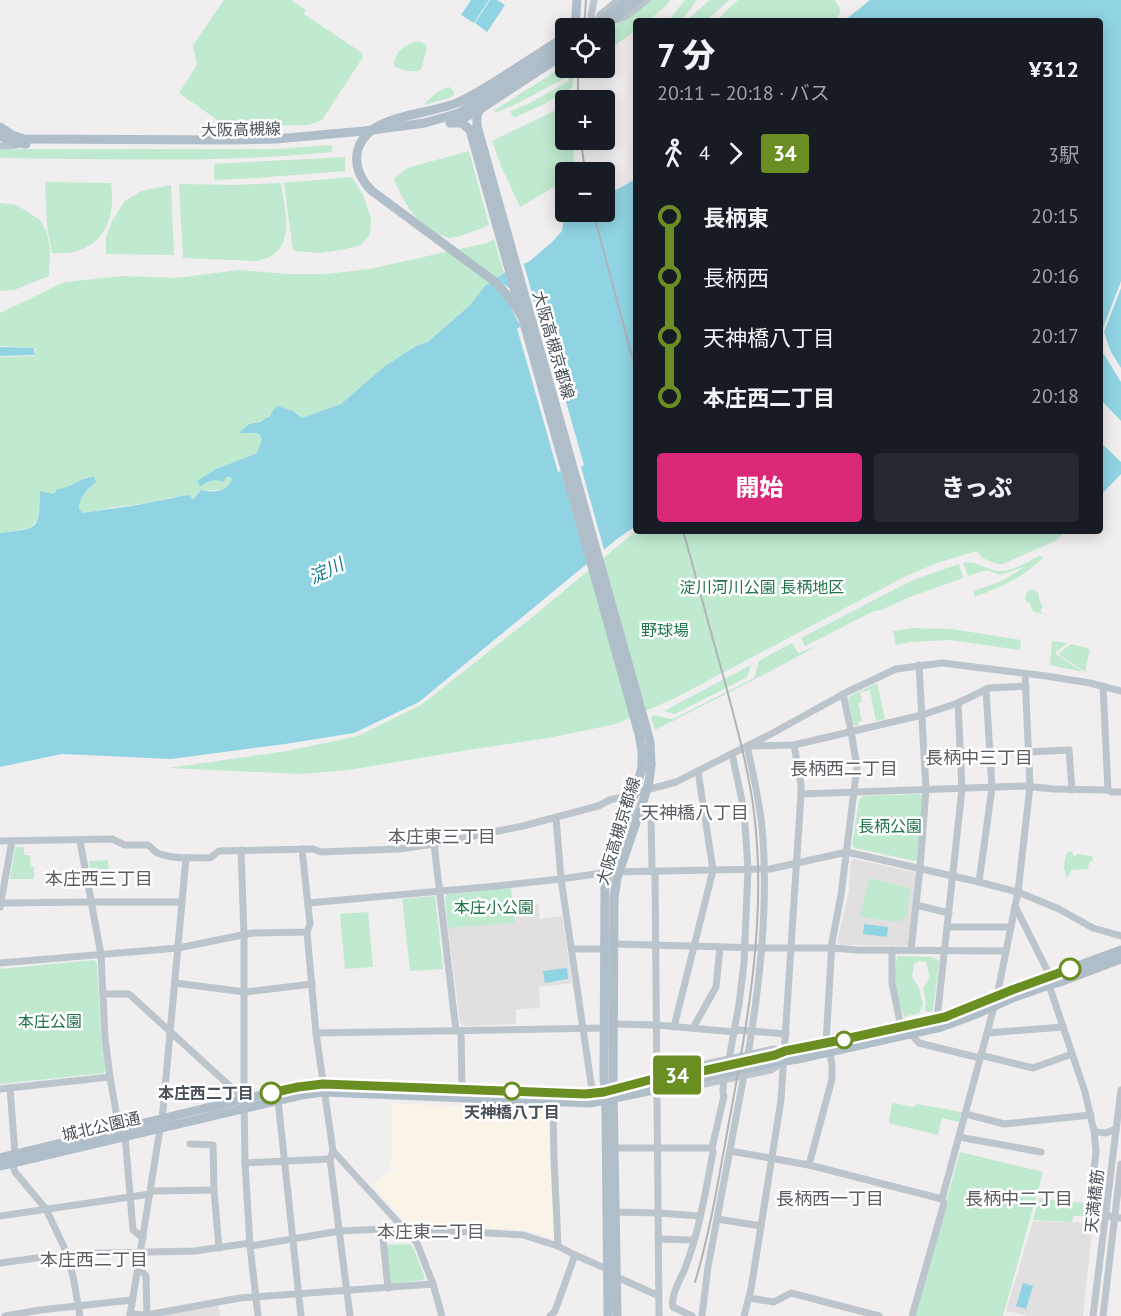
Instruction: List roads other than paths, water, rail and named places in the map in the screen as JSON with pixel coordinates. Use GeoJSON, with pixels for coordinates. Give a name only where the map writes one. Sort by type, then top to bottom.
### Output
{"type":"FeatureCollection","features":[{"type":"Feature","properties":{"kind":"main road"},"geometry":{"type":"LineString","coordinates":[[576,18],[577,0]]}},
{"type":"Feature","properties":{"kind":"main road"},"geometry":{"type":"LineString","coordinates":[[608,18],[628,0]]}},
{"type":"Feature","properties":{"kind":"main road"},"geometry":{"type":"LineString","coordinates":[[612,18],[639,0]]}},
{"type":"Feature","properties":{"kind":"main road","name":"大阪高槻京都線"},"geometry":{"type":"LineString","coordinates":[[522,318],[503,289],[494,281],[372,191],[360,176],[357,155],[363,139],[378,126],[461,101],[555,43]]}},
{"type":"Feature","properties":{"kind":"main road"},"geometry":{"type":"LineString","coordinates":[[473,128],[462,115],[555,52]]}},
{"type":"Feature","properties":{"kind":"main road"},"geometry":{"type":"LineString","coordinates":[[480,109],[555,60]]}},
{"type":"Feature","properties":{"kind":"main road","name":"大阪高槻京都線"},"geometry":{"type":"LineString","coordinates":[[480,109],[473,128],[522,318],[639,734],[646,747]]}},
{"type":"Feature","properties":{"kind":"main road","name":"大阪高槻線"},"geometry":{"type":"LineString","coordinates":[[0,127],[16,137],[32,139],[276,139],[391,128],[430,122],[480,109]]}},
{"type":"Feature","properties":{"kind":"main road","name":"大阪高槻線"},"geometry":{"type":"LineString","coordinates":[[0,136],[15,143],[29,144],[303,143],[396,133],[450,123],[462,115]]}},
{"type":"Feature","properties":{"kind":"main road"},"geometry":{"type":"LineString","coordinates":[[450,123],[462,123],[473,128]]}},
{"type":"Feature","properties":{"kind":"main road","name":"大阪高槻京都線"},"geometry":{"type":"LineString","coordinates":[[473,128],[646,747],[649,782],[619,872],[609,946]]}},
{"type":"Feature","properties":{"kind":"main road","name":"大阪高槻京都線"},"geometry":{"type":"LineString","coordinates":[[608,1316],[606,1094],[609,946],[605,888],[647,766]]}},
{"type":"Feature","properties":{"kind":"main road","name":"城北公園通"},"geometry":{"type":"LineString","coordinates":[[660,1083],[690,1080],[784,1062],[901,1027],[945,1017],[1049,980],[1121,950]]}},
{"type":"Feature","properties":{"kind":"main road","name":"城北公園通"},"geometry":{"type":"LineString","coordinates":[[1049,980],[1060,982],[1121,959]]}},
{"type":"Feature","properties":{"kind":"main road","name":"城北公園通"},"geometry":{"type":"LineString","coordinates":[[244,1103],[278,1100],[324,1088],[606,1094],[660,1083],[785,1051],[828,1048],[941,1027],[979,1013],[996,1000]]}},
{"type":"Feature","properties":{"kind":"main road","name":"城北公園通"},"geometry":{"type":"LineString","coordinates":[[0,1166],[13,1159],[244,1103],[298,1087],[590,1103],[606,1094]]}},
{"type":"Feature","properties":{"kind":"main road","name":"大阪高槻京都線"},"geometry":{"type":"LineString","coordinates":[[606,1094],[614,1148],[617,1316]]}},
{"type":"Feature","properties":{"kind":"main road","name":"城北公園通"},"geometry":{"type":"LineString","coordinates":[[0,1158],[13,1159]]}},
{"type":"Feature","properties":{"kind":"street"},"geometry":{"type":"LineString","coordinates":[[592,18],[594,0]]}},
{"type":"Feature","properties":{"kind":"street"},"geometry":{"type":"LineString","coordinates":[[600,18],[600,15],[618,0]]}},
{"type":"Feature","properties":{"kind":"street"},"geometry":{"type":"LineString","coordinates":[[615,20],[628,15],[647,0]]}},
{"type":"Feature","properties":{"kind":"street"},"geometry":{"type":"LineString","coordinates":[[0,146],[29,144]]}},
{"type":"Feature","properties":{"kind":"street"},"geometry":{"type":"LineString","coordinates":[[0,841],[112,839],[125,845],[148,845],[158,854],[186,858],[210,858],[219,851],[241,850],[313,849],[321,852],[399,849],[523,826],[676,782],[843,694],[896,669],[942,663],[1046,676],[1121,691]]}},
{"type":"Feature","properties":{"kind":"street"},"geometry":{"type":"LineString","coordinates":[[911,950],[926,790],[919,666]]}},
{"type":"Feature","properties":{"kind":"street"},"geometry":{"type":"LineString","coordinates":[[912,1316],[944,1203],[942,1199],[996,1000],[1018,892],[1030,786],[1025,674]]}},
{"type":"Feature","properties":{"kind":"street"},"geometry":{"type":"LineString","coordinates":[[1103,686],[1108,790]]}},
{"type":"Feature","properties":{"kind":"street"},"geometry":{"type":"LineString","coordinates":[[747,746],[794,745],[922,715],[958,703],[989,688],[1026,687]]}},
{"type":"Feature","properties":{"kind":"street"},"geometry":{"type":"LineString","coordinates":[[979,882],[992,788],[986,689]]}},
{"type":"Feature","properties":{"kind":"street"},"geometry":{"type":"LineString","coordinates":[[809,1165],[832,1078],[828,1048],[832,948],[857,767],[843,694]]}},
{"type":"Feature","properties":{"kind":"street"},"geometry":{"type":"LineString","coordinates":[[937,1019],[962,789],[958,703]]}},
{"type":"Feature","properties":{"kind":"street"},"geometry":{"type":"LineString","coordinates":[[744,1316],[751,1289],[782,1100],[801,794],[794,745]]}},
{"type":"Feature","properties":{"kind":"street"},"geometry":{"type":"LineString","coordinates":[[747,746],[760,808],[762,870],[761,948],[748,1055]]}},
{"type":"Feature","properties":{"kind":"street"},"geometry":{"type":"LineString","coordinates":[[1029,752],[1069,750],[1072,790]]}},
{"type":"Feature","properties":{"kind":"street"},"geometry":{"type":"LineString","coordinates":[[729,1059],[740,994],[750,870],[746,827],[732,754]]}},
{"type":"Feature","properties":{"kind":"street"},"geometry":{"type":"LineString","coordinates":[[674,1027],[713,870],[698,771]]}},
{"type":"Feature","properties":{"kind":"street"},"geometry":{"type":"LineString","coordinates":[[801,794],[1030,786],[1121,792]]}},
{"type":"Feature","properties":{"kind":"street"},"geometry":{"type":"LineString","coordinates":[[651,813],[656,945],[656,1025],[660,1083],[659,1316]]}},
{"type":"Feature","properties":{"kind":"street"},"geometry":{"type":"LineString","coordinates":[[556,818],[561,879],[591,1083],[606,1094]]}},
{"type":"Feature","properties":{"kind":"street"},"geometry":{"type":"LineString","coordinates":[[0,908],[12,841]]}},
{"type":"Feature","properties":{"kind":"street"},"geometry":{"type":"LineString","coordinates":[[81,841],[101,955],[105,1038],[110,1077],[122,1132],[133,1230],[143,1238]]}},
{"type":"Feature","properties":{"kind":"street"},"geometry":{"type":"LineString","coordinates":[[434,844],[458,1031],[462,1090]]}},
{"type":"Feature","properties":{"kind":"street"},"geometry":{"type":"LineString","coordinates":[[302,849],[308,903],[316,1033],[333,1151],[330,1159],[350,1316]]}},
{"type":"Feature","properties":{"kind":"street"},"geometry":{"type":"LineString","coordinates":[[241,850],[246,1163],[250,1245],[258,1316]]}},
{"type":"Feature","properties":{"kind":"street"},"geometry":{"type":"LineString","coordinates":[[308,903],[561,879],[609,872],[762,870],[847,852],[1018,892],[1059,909],[1093,928],[1121,936]]}},
{"type":"Feature","properties":{"kind":"street"},"geometry":{"type":"LineString","coordinates":[[186,858],[161,1123],[130,1315],[147,1315],[240,1298],[433,1284]]}},
{"type":"Feature","properties":{"kind":"street"},"geometry":{"type":"LineString","coordinates":[[1,903],[182,902]]}},
{"type":"Feature","properties":{"kind":"street"},"geometry":{"type":"LineString","coordinates":[[916,905],[949,913]]}},
{"type":"Feature","properties":{"kind":"street"},"geometry":{"type":"LineString","coordinates":[[1015,906],[1049,980],[1085,1092],[1096,1152],[1092,1187],[1095,1212],[1118,1218]]}},
{"type":"Feature","properties":{"kind":"street"},"geometry":{"type":"LineString","coordinates":[[948,927],[1011,927]]}},
{"type":"Feature","properties":{"kind":"street"},"geometry":{"type":"LineString","coordinates":[[0,963],[178,948],[252,933],[309,928]]}},
{"type":"Feature","properties":{"kind":"street"},"geometry":{"type":"LineString","coordinates":[[572,948],[656,945],[1006,951]]}},
{"type":"Feature","properties":{"kind":"street"},"geometry":{"type":"LineString","coordinates":[[693,1028],[716,987],[720,947]]}},
{"type":"Feature","properties":{"kind":"street"},"geometry":{"type":"LineString","coordinates":[[892,950],[892,983],[901,1027]]}},
{"type":"Feature","properties":{"kind":"street"},"geometry":{"type":"LineString","coordinates":[[175,983],[245,992],[312,984]]}},
{"type":"Feature","properties":{"kind":"street"},"geometry":{"type":"LineString","coordinates":[[103,994],[129,994],[244,1103]]}},
{"type":"Feature","properties":{"kind":"street"},"geometry":{"type":"LineString","coordinates":[[316,1033],[656,1025],[786,1034]]}},
{"type":"Feature","properties":{"kind":"street"},"geometry":{"type":"LineString","coordinates":[[987,1033],[1064,1027]]}},
{"type":"Feature","properties":{"kind":"street"},"geometry":{"type":"LineString","coordinates":[[910,1033],[919,1043],[1033,1068],[1072,1054]]}},
{"type":"Feature","properties":{"kind":"street"},"geometry":{"type":"LineString","coordinates":[[660,1083],[688,1068],[774,1049],[785,1051]]}},
{"type":"Feature","properties":{"kind":"street"},"geometry":{"type":"LineString","coordinates":[[660,1083],[690,1087],[771,1070],[784,1062]]}},
{"type":"Feature","properties":{"kind":"street"},"geometry":{"type":"LineString","coordinates":[[702,1316],[708,1268],[744,1075]]}},
{"type":"Feature","properties":{"kind":"street"},"geometry":{"type":"LineString","coordinates":[[0,1089],[110,1077]]}},
{"type":"Feature","properties":{"kind":"street"},"geometry":{"type":"LineString","coordinates":[[692,1316],[673,1307],[672,1301],[687,1264],[700,1216],[724,1096],[723,1079]]}},
{"type":"Feature","properties":{"kind":"street"},"geometry":{"type":"LineString","coordinates":[[10,1088],[15,1172],[46,1209],[73,1276],[80,1316]]}},
{"type":"Feature","properties":{"kind":"street","name":"天満橋筋"},"geometry":{"type":"LineString","coordinates":[[1093,1316],[1121,1090]]}},
{"type":"Feature","properties":{"kind":"street"},"geometry":{"type":"LineString","coordinates":[[278,1100],[301,1316]]}},
{"type":"Feature","properties":{"kind":"street"},"geometry":{"type":"LineString","coordinates":[[554,1102],[558,1246]]}},
{"type":"Feature","properties":{"kind":"street"},"geometry":{"type":"LineString","coordinates":[[966,1114],[1004,1124],[1090,1115]]}},
{"type":"Feature","properties":{"kind":"street"},"geometry":{"type":"LineString","coordinates":[[1093,1127],[1096,1132],[1106,1133],[1116,1128]]}},
{"type":"Feature","properties":{"kind":"street"},"geometry":{"type":"LineString","coordinates":[[959,1137],[1041,1152]]}},
{"type":"Feature","properties":{"kind":"street"},"geometry":{"type":"LineString","coordinates":[[190,1144],[213,1145],[219,1248]]}},
{"type":"Feature","properties":{"kind":"street"},"geometry":{"type":"LineString","coordinates":[[614,1148],[712,1148]]}},
{"type":"Feature","properties":{"kind":"street"},"geometry":{"type":"LineString","coordinates":[[333,1151],[417,1243],[433,1284],[442,1316]]}},
{"type":"Feature","properties":{"kind":"street"},"geometry":{"type":"LineString","coordinates":[[730,1151],[809,1165],[942,1199]]}},
{"type":"Feature","properties":{"kind":"street"},"geometry":{"type":"LineString","coordinates":[[246,1163],[330,1159]]}},
{"type":"Feature","properties":{"kind":"street","name":"天満橋筋"},"geometry":{"type":"LineString","coordinates":[[1103,1316],[1118,1218],[1121,1164]]}},
{"type":"Feature","properties":{"kind":"street"},"geometry":{"type":"LineString","coordinates":[[0,1216],[151,1192],[214,1190]]}},
{"type":"Feature","properties":{"kind":"street"},"geometry":{"type":"LineString","coordinates":[[615,1212],[700,1216]]}},
{"type":"Feature","properties":{"kind":"street"},"geometry":{"type":"LineString","coordinates":[[717,1219],[761,1226]]}},
{"type":"Feature","properties":{"kind":"street"},"geometry":{"type":"LineString","coordinates":[[382,1229],[388,1288]]}},
{"type":"Feature","properties":{"kind":"street"},"geometry":{"type":"LineString","coordinates":[[0,1263],[66,1254],[195,1251],[340,1231],[404,1229],[523,1235],[558,1246],[607,1269]]}},
{"type":"Feature","properties":{"kind":"street"},"geometry":{"type":"LineString","coordinates":[[658,1239],[694,1240]]}},
{"type":"Feature","properties":{"kind":"street"},"geometry":{"type":"LineString","coordinates":[[550,1316],[555,1311],[575,1255]]}},
{"type":"Feature","properties":{"kind":"street"},"geometry":{"type":"LineString","coordinates":[[138,1267],[146,1276],[147,1315]]}},
{"type":"Feature","properties":{"kind":"street"},"geometry":{"type":"LineString","coordinates":[[617,1277],[672,1301]]}},
{"type":"Feature","properties":{"kind":"street"},"geometry":{"type":"LineString","coordinates":[[748,1298],[774,1302],[791,1293],[879,1316]]}},
{"type":"Feature","properties":{"kind":"street"},"geometry":{"type":"LineString","coordinates":[[5,1316],[132,1300]]}},
{"type":"Feature","properties":{"kind":"water"},"geometry":{"type":"Polygon","coordinates":[[[471,0],[489,0],[474,23],[461,15],[471,0]]]}},
{"type":"Feature","properties":{"kind":"water"},"geometry":{"type":"Polygon","coordinates":[[[490,0],[497,0],[505,5],[487,32],[475,23],[490,0]]]}},
{"type":"Feature","properties":{"kind":"water"},"geometry":{"type":"Polygon","coordinates":[[[870,0],[1121,0],[1121,281],[1103,328],[1103,18],[848,18],[870,0]]]}},
{"type":"Feature","properties":{"kind":"water","name":"淀川"},"geometry":{"type":"Polygon","coordinates":[[[633,181],[633,528],[419,702],[354,733],[171,759],[62,754],[0,767],[0,533],[34,526],[39,514],[40,491],[54,494],[57,489],[94,477],[96,482],[80,501],[79,509],[83,513],[190,495],[193,500],[201,490],[224,489],[232,479],[230,477],[223,482],[211,481],[202,486],[197,481],[216,469],[257,453],[262,439],[258,433],[239,433],[249,424],[260,422],[270,416],[278,406],[293,411],[302,418],[341,404],[385,366],[416,346],[428,342],[470,305],[485,286],[504,273],[530,261],[562,231],[563,222],[615,222],[615,191],[633,181]]]}},
{"type":"Feature","properties":{"kind":"water"},"geometry":{"type":"Polygon","coordinates":[[[1121,288],[1121,368],[1110,350],[1104,332],[1121,288]]]}},
{"type":"Feature","properties":{"kind":"water"},"geometry":{"type":"Polygon","coordinates":[[[0,347],[34,348],[35,355],[0,356],[0,347]]]}},
{"type":"Feature","properties":{"kind":"water"},"geometry":{"type":"Polygon","coordinates":[[[1103,353],[1121,382],[1121,421],[1103,402],[1103,353]]]}},
{"type":"Feature","properties":{"kind":"water"},"geometry":{"type":"Polygon","coordinates":[[[1103,445],[1121,462],[1121,474],[1103,493],[1103,445]]]}},
{"type":"Feature","properties":{"kind":"water"},"geometry":{"type":"Polygon","coordinates":[[[864,924],[888,927],[887,937],[863,934],[864,924]]]}},
{"type":"Feature","properties":{"kind":"water"},"geometry":{"type":"Polygon","coordinates":[[[567,968],[568,979],[545,983],[543,971],[567,968]]]}},
{"type":"Feature","properties":{"kind":"water"},"geometry":{"type":"Polygon","coordinates":[[[1023,1283],[1033,1286],[1026,1309],[1016,1306],[1023,1283]]]}},
{"type":"Feature","properties":{"kind":"railway"},"geometry":{"type":"LineString","coordinates":[[585,18],[586,0]]}},
{"type":"Feature","properties":{"kind":"railway"},"geometry":{"type":"LineString","coordinates":[[578,78],[578,90]]}},
{"type":"Feature","properties":{"kind":"railway"},"geometry":{"type":"LineString","coordinates":[[582,150],[584,162]]}},
{"type":"Feature","properties":{"kind":"railway"},"geometry":{"type":"LineString","coordinates":[[596,222],[633,360]]}},
{"type":"Feature","properties":{"kind":"railway"},"geometry":{"type":"LineString","coordinates":[[684,534],[745,760],[754,812],[758,890],[754,968],[743,1046],[706,1242],[695,1282]]}},
{"type":"Feature","properties":{"kind":"place","name":"天神橋八丁目"},"geometry":{"type":"Point","coordinates":[512,1091]}},
{"type":"Feature","properties":{"kind":"place","name":"本庄西二丁目"},"geometry":{"type":"Point","coordinates":[271,1093]}},
{"type":"Feature","properties":{"kind":"district","name":"長柄中三丁目"},"geometry":{"type":"Point","coordinates":[979,758]}},
{"type":"Feature","properties":{"kind":"district","name":"長柄西二丁目"},"geometry":{"type":"Point","coordinates":[844,769]}},
{"type":"Feature","properties":{"kind":"district","name":"天神橋八丁目"},"geometry":{"type":"Point","coordinates":[695,813]}},
{"type":"Feature","properties":{"kind":"district","name":"本庄東三丁目"},"geometry":{"type":"Point","coordinates":[442,837]}},
{"type":"Feature","properties":{"kind":"district","name":"本庄西三丁目"},"geometry":{"type":"Point","coordinates":[99,879]}},
{"type":"Feature","properties":{"kind":"district","name":"長柄西一丁目"},"geometry":{"type":"Point","coordinates":[830,1199]}},
{"type":"Feature","properties":{"kind":"district","name":"長柄中二丁目"},"geometry":{"type":"Point","coordinates":[1019,1199]}},
{"type":"Feature","properties":{"kind":"district","name":"本庄東二丁目"},"geometry":{"type":"Point","coordinates":[431,1232]}},
{"type":"Feature","properties":{"kind":"district","name":"本庄西二丁目"},"geometry":{"type":"Point","coordinates":[94,1260]}},
{"type":"Feature","properties":{"kind":"park label","name":"淀川河川公園 長柄地区"},"geometry":{"type":"Point","coordinates":[762,587]}},
{"type":"Feature","properties":{"kind":"park label","name":"野球場"},"geometry":{"type":"Point","coordinates":[665,630]}},
{"type":"Feature","properties":{"kind":"park label","name":"長柄公園"},"geometry":{"type":"Point","coordinates":[890,826]}},
{"type":"Feature","properties":{"kind":"park label","name":"本庄小公園"},"geometry":{"type":"Point","coordinates":[494,907]}},
{"type":"Feature","properties":{"kind":"park label","name":"本庄公園"},"geometry":{"type":"Point","coordinates":[50,1021]}}]}
